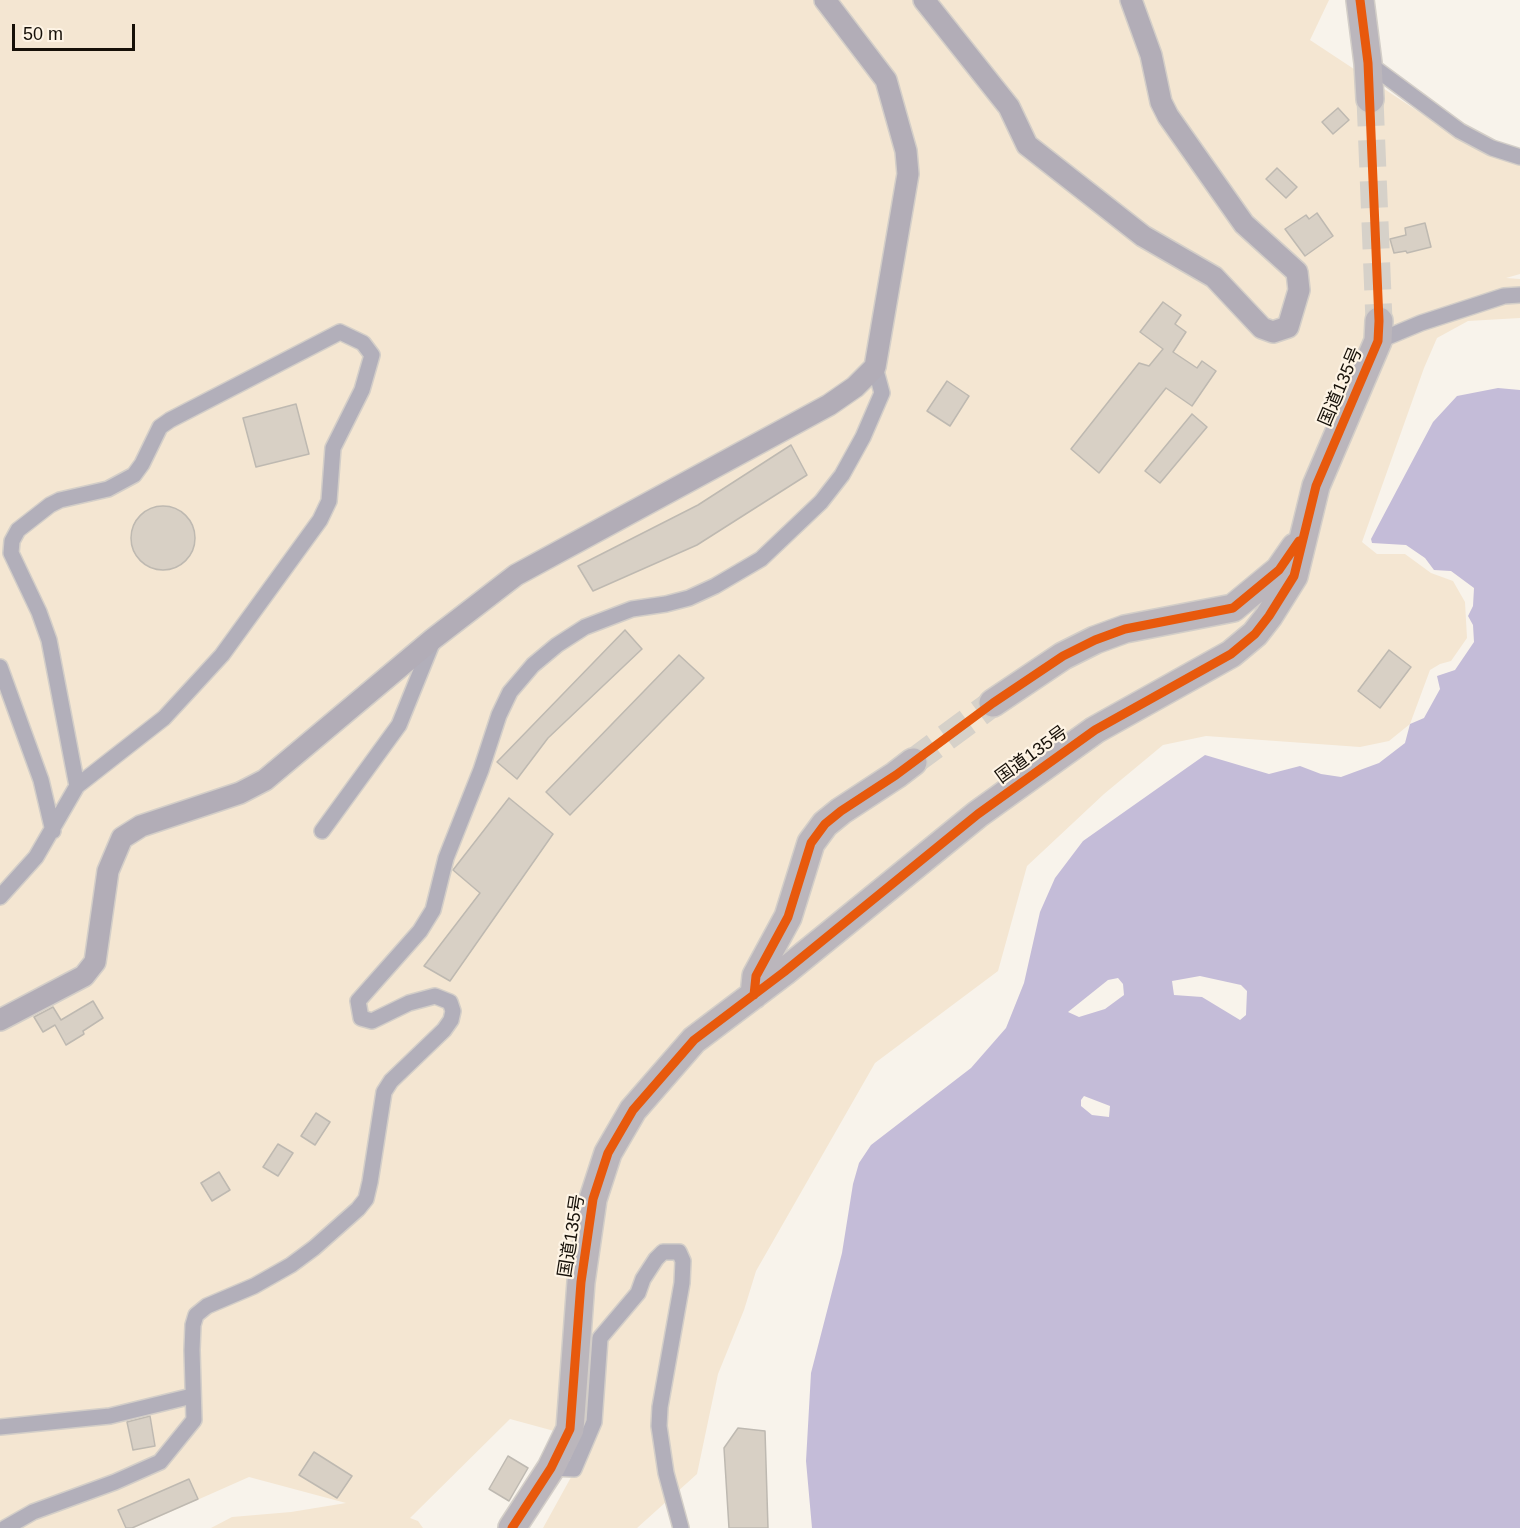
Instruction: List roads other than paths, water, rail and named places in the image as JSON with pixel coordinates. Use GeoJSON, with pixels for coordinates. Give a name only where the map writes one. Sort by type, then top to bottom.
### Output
{"type":"FeatureCollection","features":[{"type":"Feature","properties":{"kind":"highway"},"geometry":{"type":"LineString","coordinates":[[1360,0],[1370,99]]}},
{"type":"Feature","properties":{"kind":"highway","name":"国道135号"},"geometry":{"type":"LineString","coordinates":[[512,1528],[551,1468],[570,1429],[581,1282],[593,1199],[608,1153],[633,1110],[694,1040],[754,995],[978,814],[1095,730],[1231,654],[1255,634],[1294,576],[1316,486],[1379,331]]}},
{"type":"Feature","properties":{"kind":"highway","name":"国道135号"},"geometry":{"type":"LineString","coordinates":[[993,703],[1063,656],[1095,640],[1125,629],[1233,608],[1279,570],[1304,534]]}},
{"type":"Feature","properties":{"kind":"highway"},"geometry":{"type":"LineString","coordinates":[[754,995],[756,976],[788,917],[811,843],[825,825],[841,811],[912,762]]}},
{"type":"Feature","properties":{"kind":"street"},"geometry":{"type":"LineString","coordinates":[[5,1528],[33,1512],[115,1482],[160,1462],[194,1420],[192,1350],[193,1325],[196,1315],[207,1306],[254,1286],[291,1265],[314,1248],[366,1199],[384,1092],[391,1081],[444,1030],[451,1020],[453,1011],[450,1002],[435,996],[409,1003],[372,1021],[361,1018],[358,1001],[420,931],[433,910],[446,858],[481,770],[499,715],[510,692],[533,665],[557,645],[585,627],[632,609],[689,598],[716,586],[761,559],[821,502],[842,475],[863,437],[882,393],[875,367],[908,174],[906,151],[886,80],[825,0]]}},
{"type":"Feature","properties":{"kind":"street"},"geometry":{"type":"LineString","coordinates":[[924,0],[1009,107],[1027,145],[1143,237],[1214,277],[1262,328],[1273,332],[1288,327],[1299,290],[1297,272],[1244,224],[1168,116],[1161,102],[1150,56],[1131,0]]}},
{"type":"Feature","properties":{"kind":"street"},"geometry":{"type":"LineString","coordinates":[[1368,63],[1460,131],[1492,148],[1520,157]]}},
{"type":"Feature","properties":{"kind":"street"},"geometry":{"type":"LineString","coordinates":[[1379,331],[1421,323],[1504,296],[1520,295]]}},
{"type":"Feature","properties":{"kind":"street"},"geometry":{"type":"LineString","coordinates":[[0,897],[36,857],[77,786],[165,718],[215,663],[320,520],[329,501],[333,448],[362,390],[372,356],[363,343],[340,332],[170,420],[160,427],[134,475],[108,489],[60,500],[18,530],[12,541],[11,553],[39,612],[49,640],[77,786]]}},
{"type":"Feature","properties":{"kind":"street"},"geometry":{"type":"LineString","coordinates":[[0,1019],[84,976],[95,962],[108,871],[122,838],[141,826],[240,793],[266,780],[433,639],[516,575],[829,405],[855,387],[875,367]]}},
{"type":"Feature","properties":{"kind":"street"},"geometry":{"type":"LineString","coordinates":[[322,831],[399,725],[433,639]]}},
{"type":"Feature","properties":{"kind":"street"},"geometry":{"type":"LineString","coordinates":[[0,668],[41,780],[53,831]]}},
{"type":"Feature","properties":{"kind":"street"},"geometry":{"type":"LineString","coordinates":[[551,1468],[574,1469],[594,1422],[600,1338],[638,1293],[643,1279],[656,1259],[663,1252],[679,1252],[683,1261],[682,1283],[660,1407],[659,1426],[666,1473],[681,1528]]}},
{"type":"Feature","properties":{"kind":"street"},"geometry":{"type":"LineString","coordinates":[[0,1427],[110,1416],[192,1396]]}},
{"type":"Feature","properties":{"kind":"tunnel"},"geometry":{"type":"LineString","coordinates":[[1370,99],[1379,321]]}},
{"type":"Feature","properties":{"kind":"tunnel"},"geometry":{"type":"LineString","coordinates":[[913,762],[993,703]]}}]}
